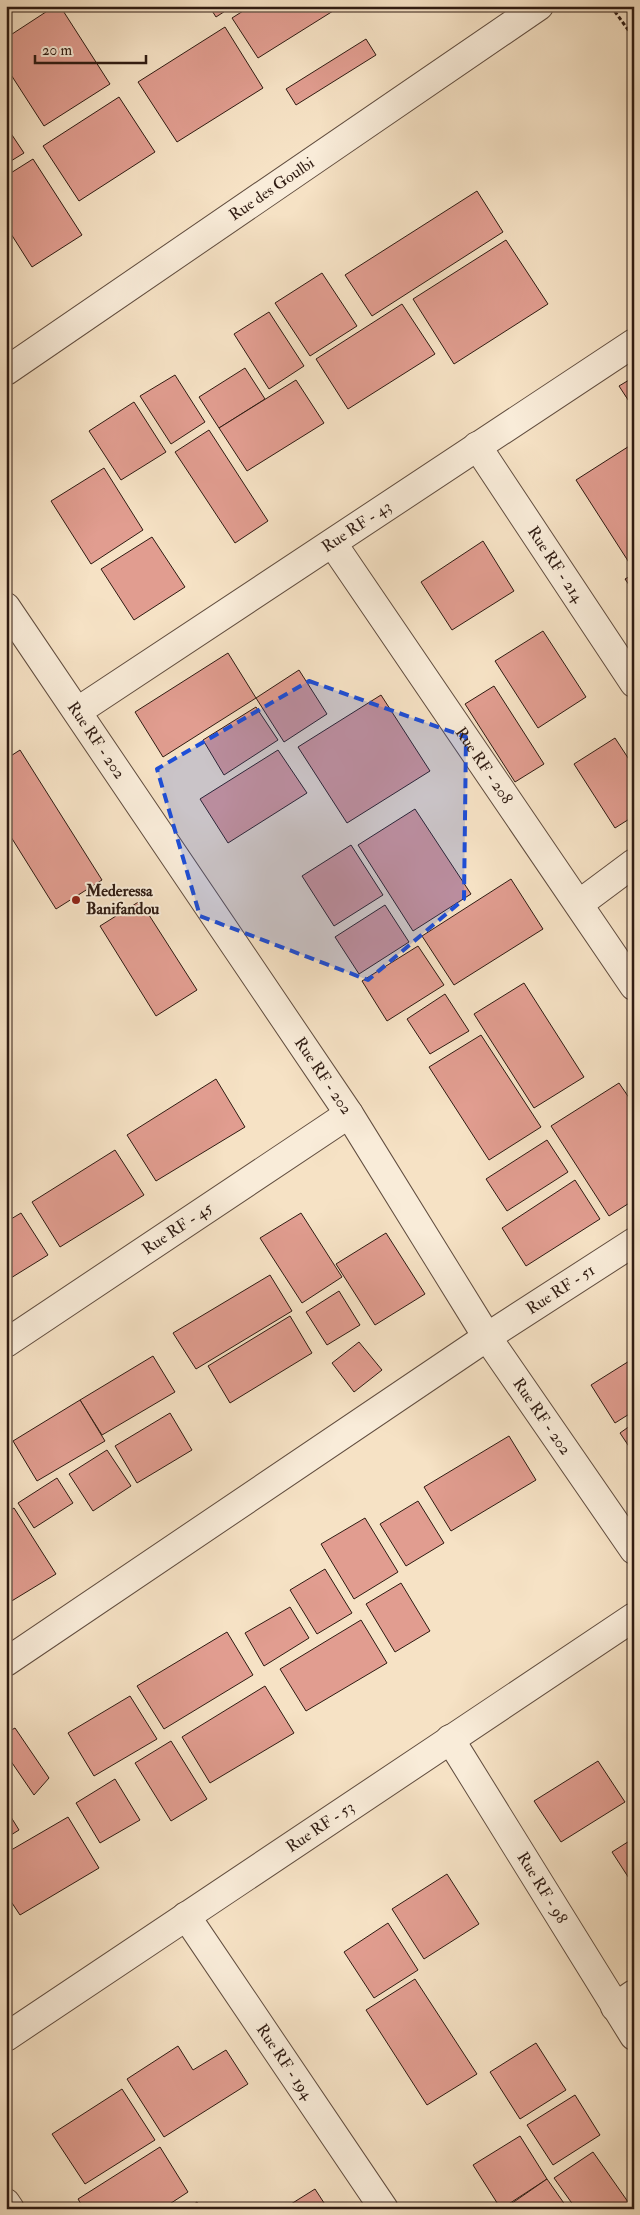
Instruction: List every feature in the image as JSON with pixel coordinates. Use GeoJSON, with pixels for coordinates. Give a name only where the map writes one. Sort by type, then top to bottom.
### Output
{"type":"FeatureCollection","features":[{"type":"Feature","properties":{"kind":"street","name":"Rue des Goulbi"},"geometry":{"type":"LineString","coordinates":[[6,371],[539,6]]}},
{"type":"Feature","properties":{"kind":"street","name":"Rue RF - 43"},"geometry":{"type":"LineString","coordinates":[[78,711],[634,343]]}},
{"type":"Feature","properties":{"kind":"street","name":"Rue RF - 214"},"geometry":{"type":"LineString","coordinates":[[477,446],[634,683]]}},
{"type":"Feature","properties":{"kind":"street","name":"Rue RF - 208"},"geometry":{"type":"LineString","coordinates":[[333,544],[634,986]]}},
{"type":"Feature","properties":{"kind":"street","name":"Rue RF - 202"},"geometry":{"type":"LineString","coordinates":[[6,607],[78,711],[348,1114],[488,1337],[634,1550]]}},
{"type":"Feature","properties":{"kind":"street"},"geometry":{"type":"LineString","coordinates":[[579,904],[634,863]]}},
{"type":"Feature","properties":{"kind":"street","name":"Rue RF - 45"},"geometry":{"type":"LineString","coordinates":[[6,1343],[348,1114]]}},
{"type":"Feature","properties":{"kind":"street","name":"Rue RF - 51"},"geometry":{"type":"LineString","coordinates":[[6,1662],[488,1337],[634,1242]]}},
{"type":"Feature","properties":{"kind":"street","name":"Rue RF - 53"},"geometry":{"type":"LineString","coordinates":[[6,2037],[634,1617]]}},
{"type":"Feature","properties":{"kind":"street","name":"Rue RF - 98"},"geometry":{"type":"LineString","coordinates":[[450,1739],[624,2001],[634,2036]]}},
{"type":"Feature","properties":{"kind":"street","name":"Rue RF - 194"},"geometry":{"type":"LineString","coordinates":[[186,1916],[384,2209]]}},
{"type":"Feature","properties":{"kind":"street"},"geometry":{"type":"LineString","coordinates":[[6,2203],[10,2209]]}},
{"type":"Feature","properties":{"kind":"path"},"geometry":{"type":"LineString","coordinates":[[611,6],[634,38]]}},
{"type":"Feature","properties":{"kind":"highlighted area"},"geometry":{"type":"Polygon","coordinates":[[[309,681],[466,737],[464,899],[368,980],[200,916],[157,769],[309,681]]]}},
{"type":"Feature","properties":{"kind":"building"},"geometry":{"type":"Polygon","coordinates":[[[55,6],[60,6],[110,84],[44,126],[6,67],[6,38],[55,6]]]}},
{"type":"Feature","properties":{"kind":"building"},"geometry":{"type":"Polygon","coordinates":[[[209,6],[233,6],[216,17],[209,6]]]}},
{"type":"Feature","properties":{"kind":"building"},"geometry":{"type":"Polygon","coordinates":[[[251,6],[341,6],[258,58],[232,18],[251,6]]]}},
{"type":"Feature","properties":{"kind":"building"},"geometry":{"type":"Polygon","coordinates":[[[225,27],[263,88],[177,142],[138,82],[225,27]]]}},
{"type":"Feature","properties":{"kind":"building"},"geometry":{"type":"Polygon","coordinates":[[[366,39],[376,55],[296,105],[286,89],[366,39]]]}},
{"type":"Feature","properties":{"kind":"building"},"geometry":{"type":"Polygon","coordinates":[[[119,97],[155,152],[79,201],[43,146],[119,97]]]}},
{"type":"Feature","properties":{"kind":"building"},"geometry":{"type":"Polygon","coordinates":[[[6,126],[24,153],[6,164],[6,126]]]}},
{"type":"Feature","properties":{"kind":"building"},"geometry":{"type":"Polygon","coordinates":[[[33,159],[82,235],[32,267],[6,226],[6,176],[33,159]]]}},
{"type":"Feature","properties":{"kind":"building"},"geometry":{"type":"Polygon","coordinates":[[[477,191],[503,232],[372,316],[345,275],[477,191]]]}},
{"type":"Feature","properties":{"kind":"building"},"geometry":{"type":"Polygon","coordinates":[[[506,240],[548,304],[454,364],[413,299],[506,240]]]}},
{"type":"Feature","properties":{"kind":"building"},"geometry":{"type":"Polygon","coordinates":[[[322,273],[357,326],[310,356],[275,303],[322,273]]]}},
{"type":"Feature","properties":{"kind":"building"},"geometry":{"type":"Polygon","coordinates":[[[402,304],[435,354],[348,409],[316,359],[402,304]]]}},
{"type":"Feature","properties":{"kind":"building"},"geometry":{"type":"Polygon","coordinates":[[[269,312],[304,366],[269,389],[234,334],[269,312]]]}},
{"type":"Feature","properties":{"kind":"building"},"geometry":{"type":"Polygon","coordinates":[[[245,368],[265,399],[219,428],[199,397],[245,368]]]}},
{"type":"Feature","properties":{"kind":"building"},"geometry":{"type":"Polygon","coordinates":[[[175,375],[205,422],[171,444],[140,396],[175,375]]]}},
{"type":"Feature","properties":{"kind":"building"},"geometry":{"type":"Polygon","coordinates":[[[634,377],[634,409],[619,386],[634,377]]]}},
{"type":"Feature","properties":{"kind":"building"},"geometry":{"type":"Polygon","coordinates":[[[296,380],[324,423],[247,471],[219,428],[296,380]]]}},
{"type":"Feature","properties":{"kind":"building"},"geometry":{"type":"Polygon","coordinates":[[[134,402],[166,452],[121,480],[89,431],[134,402]]]}},
{"type":"Feature","properties":{"kind":"building"},"geometry":{"type":"Polygon","coordinates":[[[209,430],[268,521],[235,543],[175,452],[209,430]]]}},
{"type":"Feature","properties":{"kind":"building"},"geometry":{"type":"Polygon","coordinates":[[[634,443],[634,562],[630,564],[576,480],[634,443]]]}},
{"type":"Feature","properties":{"kind":"building"},"geometry":{"type":"Polygon","coordinates":[[[104,468],[143,530],[91,564],[51,501],[104,468]]]}},
{"type":"Feature","properties":{"kind":"building"},"geometry":{"type":"Polygon","coordinates":[[[152,537],[185,587],[134,620],[101,569],[152,537]]]}},
{"type":"Feature","properties":{"kind":"building"},"geometry":{"type":"Polygon","coordinates":[[[483,541],[514,591],[452,630],[421,582],[483,541]]]}},
{"type":"Feature","properties":{"kind":"building"},"geometry":{"type":"Polygon","coordinates":[[[634,574],[634,592],[625,579],[634,574]]]}},
{"type":"Feature","properties":{"kind":"building"},"geometry":{"type":"Polygon","coordinates":[[[543,631],[586,697],[538,728],[495,661],[543,631]]]}},
{"type":"Feature","properties":{"kind":"building"},"geometry":{"type":"Polygon","coordinates":[[[228,653],[256,698],[163,757],[135,712],[228,653]]]}},
{"type":"Feature","properties":{"kind":"building"},"geometry":{"type":"Polygon","coordinates":[[[299,670],[327,714],[284,742],[256,698],[299,670]]]}},
{"type":"Feature","properties":{"kind":"building"},"geometry":{"type":"Polygon","coordinates":[[[494,686],[544,764],[515,782],[465,704],[494,686]]]}},
{"type":"Feature","properties":{"kind":"building"},"geometry":{"type":"Polygon","coordinates":[[[381,695],[430,771],[347,823],[298,747],[381,695]]]}},
{"type":"Feature","properties":{"kind":"building"},"geometry":{"type":"Polygon","coordinates":[[[256,707],[278,740],[224,775],[203,740],[256,707]]]}},
{"type":"Feature","properties":{"kind":"building"},"geometry":{"type":"Polygon","coordinates":[[[615,738],[634,767],[634,816],[615,828],[574,764],[615,738]]]}},
{"type":"Feature","properties":{"kind":"building"},"geometry":{"type":"Polygon","coordinates":[[[20,750],[102,880],[56,909],[6,829],[6,759],[20,750]]]}},
{"type":"Feature","properties":{"kind":"building"},"geometry":{"type":"Polygon","coordinates":[[[278,750],[307,793],[228,843],[200,799],[278,750]]]}},
{"type":"Feature","properties":{"kind":"building"},"geometry":{"type":"Polygon","coordinates":[[[415,809],[471,894],[413,931],[358,845],[415,809]]]}},
{"type":"Feature","properties":{"kind":"building"},"geometry":{"type":"Polygon","coordinates":[[[351,845],[383,895],[334,926],[302,876],[351,845]]]}},
{"type":"Feature","properties":{"kind":"building"},"geometry":{"type":"Polygon","coordinates":[[[511,879],[543,929],[454,985],[422,936],[511,879]]]}},
{"type":"Feature","properties":{"kind":"building"},"geometry":{"type":"Polygon","coordinates":[[[140,901],[197,990],[156,1016],[100,926],[140,901]]]}},
{"type":"Feature","properties":{"kind":"building"},"geometry":{"type":"Polygon","coordinates":[[[385,905],[409,942],[359,974],[335,937],[385,905]]]}},
{"type":"Feature","properties":{"kind":"building"},"geometry":{"type":"Polygon","coordinates":[[[418,946],[444,985],[387,1021],[362,981],[418,946]]]}},
{"type":"Feature","properties":{"kind":"building"},"geometry":{"type":"Polygon","coordinates":[[[524,983],[584,1077],[534,1108],[474,1014],[524,983]]]}},
{"type":"Feature","properties":{"kind":"building"},"geometry":{"type":"Polygon","coordinates":[[[445,994],[469,1031],[430,1054],[407,1019],[445,994]]]}},
{"type":"Feature","properties":{"kind":"building"},"geometry":{"type":"Polygon","coordinates":[[[481,1035],[541,1127],[489,1160],[429,1067],[481,1035]]]}},
{"type":"Feature","properties":{"kind":"building"},"geometry":{"type":"Polygon","coordinates":[[[216,1079],[245,1127],[156,1181],[127,1135],[216,1079]]]}},
{"type":"Feature","properties":{"kind":"building"},"geometry":{"type":"Polygon","coordinates":[[[619,1083],[634,1105],[634,1200],[609,1216],[551,1126],[619,1083]]]}},
{"type":"Feature","properties":{"kind":"building"},"geometry":{"type":"Polygon","coordinates":[[[547,1140],[568,1172],[507,1211],[486,1179],[547,1140]]]}},
{"type":"Feature","properties":{"kind":"building"},"geometry":{"type":"Polygon","coordinates":[[[115,1150],[144,1195],[60,1247],[32,1202],[115,1150]]]}},
{"type":"Feature","properties":{"kind":"building"},"geometry":{"type":"Polygon","coordinates":[[[575,1180],[600,1219],[526,1266],[502,1228],[575,1180]]]}},
{"type":"Feature","properties":{"kind":"building"},"geometry":{"type":"Polygon","coordinates":[[[21,1213],[48,1255],[6,1281],[6,1222],[21,1213]]]}},
{"type":"Feature","properties":{"kind":"building"},"geometry":{"type":"Polygon","coordinates":[[[301,1213],[342,1277],[302,1303],[260,1238],[301,1213]]]}},
{"type":"Feature","properties":{"kind":"building"},"geometry":{"type":"Polygon","coordinates":[[[386,1233],[425,1294],[375,1325],[336,1264],[386,1233]]]}},
{"type":"Feature","properties":{"kind":"building"},"geometry":{"type":"Polygon","coordinates":[[[270,1275],[292,1311],[196,1369],[173,1333],[270,1275]]]}},
{"type":"Feature","properties":{"kind":"building"},"geometry":{"type":"Polygon","coordinates":[[[339,1291],[360,1325],[327,1345],[306,1312],[339,1291]]]}},
{"type":"Feature","properties":{"kind":"building"},"geometry":{"type":"Polygon","coordinates":[[[290,1316],[312,1353],[230,1403],[208,1366],[290,1316]]]}},
{"type":"Feature","properties":{"kind":"building"},"geometry":{"type":"Polygon","coordinates":[[[359,1342],[382,1370],[354,1392],[332,1363],[359,1342]]]}},
{"type":"Feature","properties":{"kind":"building"},"geometry":{"type":"Polygon","coordinates":[[[153,1356],[175,1392],[102,1435],[80,1400],[153,1356]]]}},
{"type":"Feature","properties":{"kind":"building"},"geometry":{"type":"Polygon","coordinates":[[[634,1358],[634,1411],[615,1423],[591,1385],[634,1358]]]}},
{"type":"Feature","properties":{"kind":"building"},"geometry":{"type":"Polygon","coordinates":[[[80,1400],[105,1441],[37,1481],[13,1441],[80,1400]]]}},
{"type":"Feature","properties":{"kind":"building"},"geometry":{"type":"Polygon","coordinates":[[[170,1413],[192,1450],[137,1483],[115,1446],[170,1413]]]}},
{"type":"Feature","properties":{"kind":"building"},"geometry":{"type":"Polygon","coordinates":[[[634,1423],[634,1454],[620,1433],[634,1423]]]}},
{"type":"Feature","properties":{"kind":"building"},"geometry":{"type":"Polygon","coordinates":[[[509,1436],[536,1480],[451,1531],[424,1487],[509,1436]]]}},
{"type":"Feature","properties":{"kind":"building"},"geometry":{"type":"Polygon","coordinates":[[[107,1450],[131,1486],[93,1511],[69,1474],[107,1450]]]}},
{"type":"Feature","properties":{"kind":"building"},"geometry":{"type":"Polygon","coordinates":[[[57,1478],[73,1503],[34,1528],[18,1503],[57,1478]]]}},
{"type":"Feature","properties":{"kind":"building"},"geometry":{"type":"Polygon","coordinates":[[[418,1501],[444,1543],[406,1566],[380,1524],[418,1501]]]}},
{"type":"Feature","properties":{"kind":"building"},"geometry":{"type":"Polygon","coordinates":[[[14,1508],[56,1574],[10,1602],[6,1595],[6,1513],[14,1508]]]}},
{"type":"Feature","properties":{"kind":"building"},"geometry":{"type":"Polygon","coordinates":[[[365,1518],[398,1572],[354,1599],[321,1544],[365,1518]]]}},
{"type":"Feature","properties":{"kind":"building"},"geometry":{"type":"Polygon","coordinates":[[[325,1569],[352,1613],[317,1634],[290,1590],[325,1569]]]}},
{"type":"Feature","properties":{"kind":"building"},"geometry":{"type":"Polygon","coordinates":[[[401,1583],[430,1631],[395,1652],[366,1604],[401,1583]]]}},
{"type":"Feature","properties":{"kind":"building"},"geometry":{"type":"Polygon","coordinates":[[[290,1607],[309,1638],[264,1666],[245,1633],[290,1607]]]}},
{"type":"Feature","properties":{"kind":"building"},"geometry":{"type":"Polygon","coordinates":[[[361,1620],[387,1663],[306,1711],[280,1669],[361,1620]]]}},
{"type":"Feature","properties":{"kind":"building"},"geometry":{"type":"Polygon","coordinates":[[[227,1632],[253,1675],[164,1729],[137,1686],[227,1632]]]}},
{"type":"Feature","properties":{"kind":"building"},"geometry":{"type":"Polygon","coordinates":[[[265,1686],[294,1733],[210,1783],[182,1737],[265,1686]]]}},
{"type":"Feature","properties":{"kind":"building"},"geometry":{"type":"Polygon","coordinates":[[[130,1696],[157,1739],[94,1776],[68,1733],[130,1696]]]}},
{"type":"Feature","properties":{"kind":"building"},"geometry":{"type":"Polygon","coordinates":[[[15,1728],[49,1778],[34,1795],[6,1754],[6,1733],[15,1728]]]}},
{"type":"Feature","properties":{"kind":"building"},"geometry":{"type":"Polygon","coordinates":[[[171,1741],[207,1799],[171,1821],[135,1763],[171,1741]]]}},
{"type":"Feature","properties":{"kind":"building"},"geometry":{"type":"Polygon","coordinates":[[[598,1761],[625,1802],[561,1842],[534,1801],[598,1761]]]}},
{"type":"Feature","properties":{"kind":"building"},"geometry":{"type":"Polygon","coordinates":[[[115,1779],[140,1820],[100,1843],[76,1803],[115,1779]]]}},
{"type":"Feature","properties":{"kind":"building"},"geometry":{"type":"Polygon","coordinates":[[[6,1809],[19,1830],[6,1838],[6,1809]]]}},
{"type":"Feature","properties":{"kind":"building"},"geometry":{"type":"Polygon","coordinates":[[[68,1817],[99,1868],[20,1915],[6,1894],[6,1853],[68,1817]]]}},
{"type":"Feature","properties":{"kind":"building"},"geometry":{"type":"Polygon","coordinates":[[[634,1838],[634,1886],[612,1852],[634,1838]]]}},
{"type":"Feature","properties":{"kind":"building"},"geometry":{"type":"Polygon","coordinates":[[[447,1874],[479,1924],[424,1959],[392,1909],[447,1874]]]}},
{"type":"Feature","properties":{"kind":"building"},"geometry":{"type":"Polygon","coordinates":[[[388,1923],[418,1970],[374,1998],[344,1952],[388,1923]]]}},
{"type":"Feature","properties":{"kind":"building"},"geometry":{"type":"Polygon","coordinates":[[[415,1979],[477,2074],[427,2105],[366,2010],[415,1979]]]}},
{"type":"Feature","properties":{"kind":"building"},"geometry":{"type":"Polygon","coordinates":[[[536,2043],[566,2090],[520,2119],[490,2072],[536,2043]]]}},
{"type":"Feature","properties":{"kind":"building"},"geometry":{"type":"Polygon","coordinates":[[[178,2046],[193,2070],[226,2050],[248,2084],[164,2137],[127,2079],[178,2046]]]}},
{"type":"Feature","properties":{"kind":"building"},"geometry":{"type":"Polygon","coordinates":[[[122,2089],[155,2140],[85,2184],[52,2134],[122,2089]]]}},
{"type":"Feature","properties":{"kind":"building"},"geometry":{"type":"Polygon","coordinates":[[[575,2095],[600,2135],[553,2165],[527,2125],[575,2095]]]}},
{"type":"Feature","properties":{"kind":"building"},"geometry":{"type":"Polygon","coordinates":[[[520,2136],[547,2179],[501,2209],[473,2165],[520,2136]]]}},
{"type":"Feature","properties":{"kind":"building"},"geometry":{"type":"Polygon","coordinates":[[[160,2147],[188,2192],[162,2209],[84,2209],[78,2199],[160,2147]]]}},
{"type":"Feature","properties":{"kind":"building"},"geometry":{"type":"Polygon","coordinates":[[[593,2152],[633,2209],[576,2209],[554,2178],[593,2152]]]}},
{"type":"Feature","properties":{"kind":"building"},"geometry":{"type":"Polygon","coordinates":[[[547,2179],[568,2209],[505,2208],[547,2179]]]}},
{"type":"Feature","properties":{"kind":"building"},"geometry":{"type":"Polygon","coordinates":[[[315,2189],[328,2209],[283,2209],[315,2189]]]}},
{"type":"Feature","properties":{"kind":"building"},"geometry":{"type":"Polygon","coordinates":[[[197,2202],[201,2209],[187,2209],[197,2202]]]}},
{"type":"Feature","properties":{"kind":"place","name":"Mederessa Banifandou"},"geometry":{"type":"Point","coordinates":[76,900]}}]}
